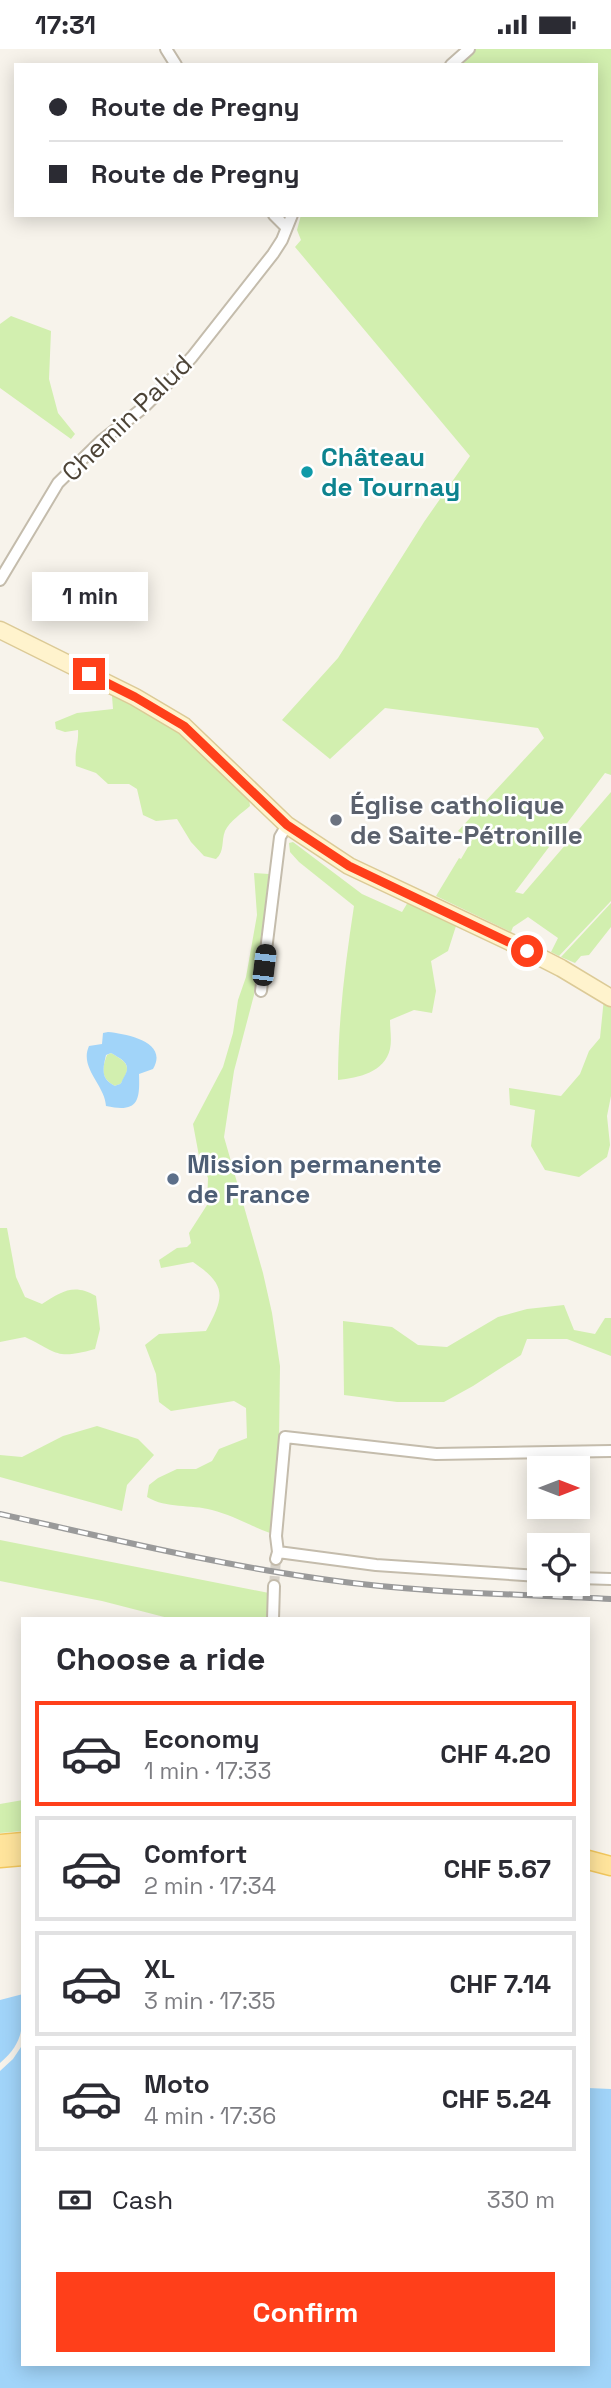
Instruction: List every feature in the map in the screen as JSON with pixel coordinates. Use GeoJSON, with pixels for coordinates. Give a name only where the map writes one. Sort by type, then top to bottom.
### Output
{"type":"FeatureCollection","features":[{"type":"Feature","properties":{"kind":"main road"},"geometry":{"type":"LineString","coordinates":[[0,1844],[21,1842]]}},
{"type":"Feature","properties":{"kind":"main road"},"geometry":{"type":"LineString","coordinates":[[594,1860],[611,1853]]}},
{"type":"Feature","properties":{"kind":"main road"},"geometry":{"type":"LineString","coordinates":[[0,1858],[21,1856]]}},
{"type":"Feature","properties":{"kind":"street"},"geometry":{"type":"LineString","coordinates":[[453,63],[469,49]]}},
{"type":"Feature","properties":{"kind":"street"},"geometry":{"type":"LineString","coordinates":[[276,217],[286,227]]}},
{"type":"Feature","properties":{"kind":"street","name":"Chemin Palud"},"geometry":{"type":"LineString","coordinates":[[0,580],[58,483],[100,442],[153,398],[192,357],[273,254],[291,217]]}},
{"type":"Feature","properties":{"kind":"street"},"geometry":{"type":"LineString","coordinates":[[0,630],[135,697],[184,726],[287,825],[349,866],[510,942],[611,997]]}},
{"type":"Feature","properties":{"kind":"street"},"geometry":{"type":"LineString","coordinates":[[261,991],[280,837],[287,825]]}},
{"type":"Feature","properties":{"kind":"street"},"geometry":{"type":"LineString","coordinates":[[527,1575],[277,1556],[276,1536],[285,1437],[436,1454],[611,1451]]}},
{"type":"Feature","properties":{"kind":"street"},"geometry":{"type":"LineString","coordinates":[[590,1578],[611,1579]]}},
{"type":"Feature","properties":{"kind":"street"},"geometry":{"type":"LineString","coordinates":[[273,1617],[274,1586]]}},
{"type":"Feature","properties":{"kind":"green space"},"geometry":{"type":"Polygon","coordinates":[[[474,49],[611,49],[611,775],[605,773],[515,892],[523,894],[611,792],[611,901],[559,956],[551,952],[558,938],[528,917],[513,927],[511,932],[436,896],[472,840],[458,831],[544,738],[538,728],[385,708],[330,759],[282,720],[338,658],[424,522],[470,456],[295,247],[301,240],[297,230],[300,217],[598,217],[598,63],[459,63],[474,49]]]}},
{"type":"Feature","properties":{"kind":"green space"},"geometry":{"type":"Polygon","coordinates":[[[11,316],[51,331],[49,379],[58,413],[75,434],[71,439],[0,388],[0,324],[11,316]]]}},
{"type":"Feature","properties":{"kind":"green space"},"geometry":{"type":"Polygon","coordinates":[[[115,694],[185,736],[249,799],[250,806],[225,831],[222,849],[216,859],[204,856],[191,842],[177,819],[156,821],[143,815],[137,789],[129,784],[108,784],[96,773],[76,766],[78,730],[65,732],[56,729],[55,722],[77,713],[113,709],[112,696],[115,694]]]}},
{"type":"Feature","properties":{"kind":"green space"},"geometry":{"type":"Polygon","coordinates":[[[293,842],[362,894],[402,912],[408,902],[456,926],[448,951],[431,961],[436,991],[432,1013],[414,1010],[390,1020],[391,1046],[387,1057],[377,1068],[354,1078],[338,1080],[339,1036],[354,906],[299,862],[290,852],[289,843],[293,842]]]}},
{"type":"Feature","properties":{"kind":"green space"},"geometry":{"type":"Polygon","coordinates":[[[254,873],[269,874],[254,995],[234,1071],[224,1137],[263,1273],[280,1366],[279,1440],[270,1533],[219,1512],[171,1505],[147,1497],[149,1485],[158,1478],[177,1469],[196,1469],[212,1461],[219,1449],[247,1438],[246,1408],[234,1401],[171,1411],[159,1402],[156,1374],[145,1345],[159,1334],[206,1331],[219,1301],[217,1285],[193,1262],[161,1268],[159,1260],[177,1248],[187,1247],[191,1243],[189,1233],[207,1205],[208,1178],[199,1156],[193,1124],[223,1067],[233,1033],[257,915],[254,873]]]}},
{"type":"Feature","properties":{"kind":"green space"},"geometry":{"type":"Polygon","coordinates":[[[611,903],[611,927],[589,955],[581,956],[575,963],[561,957],[611,903]]]}},
{"type":"Feature","properties":{"kind":"green space"},"geometry":{"type":"Polygon","coordinates":[[[604,998],[611,1003],[611,1096],[607,1116],[610,1145],[607,1157],[579,1177],[545,1170],[531,1146],[535,1110],[510,1105],[509,1088],[561,1096],[580,1074],[589,1051],[600,1038],[604,998]]]}},
{"type":"Feature","properties":{"kind":"green space"},"geometry":{"type":"Polygon","coordinates":[[[111,1053],[127,1066],[121,1084],[115,1086],[107,1080],[104,1072],[107,1055],[111,1053]]]}},
{"type":"Feature","properties":{"kind":"green space"},"geometry":{"type":"Polygon","coordinates":[[[0,1228],[7,1228],[16,1277],[25,1297],[42,1304],[56,1295],[75,1289],[96,1296],[100,1329],[95,1349],[64,1354],[25,1337],[0,1342],[0,1228]]]}},
{"type":"Feature","properties":{"kind":"green space"},"geometry":{"type":"Polygon","coordinates":[[[564,1305],[574,1330],[595,1334],[605,1318],[611,1318],[611,1356],[567,1339],[527,1339],[521,1355],[444,1402],[397,1402],[344,1395],[343,1321],[392,1327],[418,1345],[447,1347],[498,1317],[527,1309],[564,1305]]]}},
{"type":"Feature","properties":{"kind":"green space"},"geometry":{"type":"Polygon","coordinates":[[[97,1426],[138,1439],[154,1455],[127,1485],[122,1511],[0,1477],[0,1455],[22,1457],[63,1436],[97,1426]]]}},
{"type":"Feature","properties":{"kind":"green space"},"geometry":{"type":"Polygon","coordinates":[[[0,1540],[269,1593],[268,1617],[164,1617],[102,1601],[0,1581],[0,1540]]]}},
{"type":"Feature","properties":{"kind":"green space"},"geometry":{"type":"Polygon","coordinates":[[[21,1800],[21,1831],[0,1833],[0,1804],[21,1800]]]}},
{"type":"Feature","properties":{"kind":"water"},"geometry":{"type":"Polygon","coordinates":[[[103,1033],[135,1037],[151,1046],[155,1052],[153,1069],[139,1074],[139,1091],[135,1103],[131,1106],[106,1106],[102,1091],[87,1062],[89,1046],[102,1044],[103,1033]],[[111,1053],[106,1055],[104,1069],[105,1077],[115,1086],[121,1083],[127,1066],[111,1053]]]}},
{"type":"Feature","properties":{"kind":"water"},"geometry":{"type":"Polygon","coordinates":[[[21,1995],[21,2032],[14,2048],[0,2063],[0,2000],[21,1995]]]}},
{"type":"Feature","properties":{"kind":"water"},"geometry":{"type":"Polygon","coordinates":[[[21,2047],[21,2366],[590,2366],[590,2088],[611,2089],[611,2388],[0,2388],[0,2071],[21,2047]]]}},
{"type":"Feature","properties":{"kind":"tunnel"},"geometry":{"type":"LineString","coordinates":[[274,1586],[276,1559]]}},
{"type":"Feature","properties":{"kind":"railway"},"geometry":{"type":"LineString","coordinates":[[0,1514],[205,1559],[329,1580],[434,1590],[611,1599]]}},
{"type":"Feature","properties":{"kind":"place","name":"Château de Tournay"},"geometry":{"type":"Point","coordinates":[307,472]}},
{"type":"Feature","properties":{"kind":"place","name":"Église catholique de Saite-Pétronille"},"geometry":{"type":"Point","coordinates":[336,820]}},
{"type":"Feature","properties":{"kind":"place","name":"Mission permanente de France"},"geometry":{"type":"Point","coordinates":[173,1179]}},
{"type":"Feature","properties":{"kind":"route"},"geometry":{"type":"LineString","coordinates":[[89,674],[184,726],[287,825],[349,866],[527,951]]}}]}
